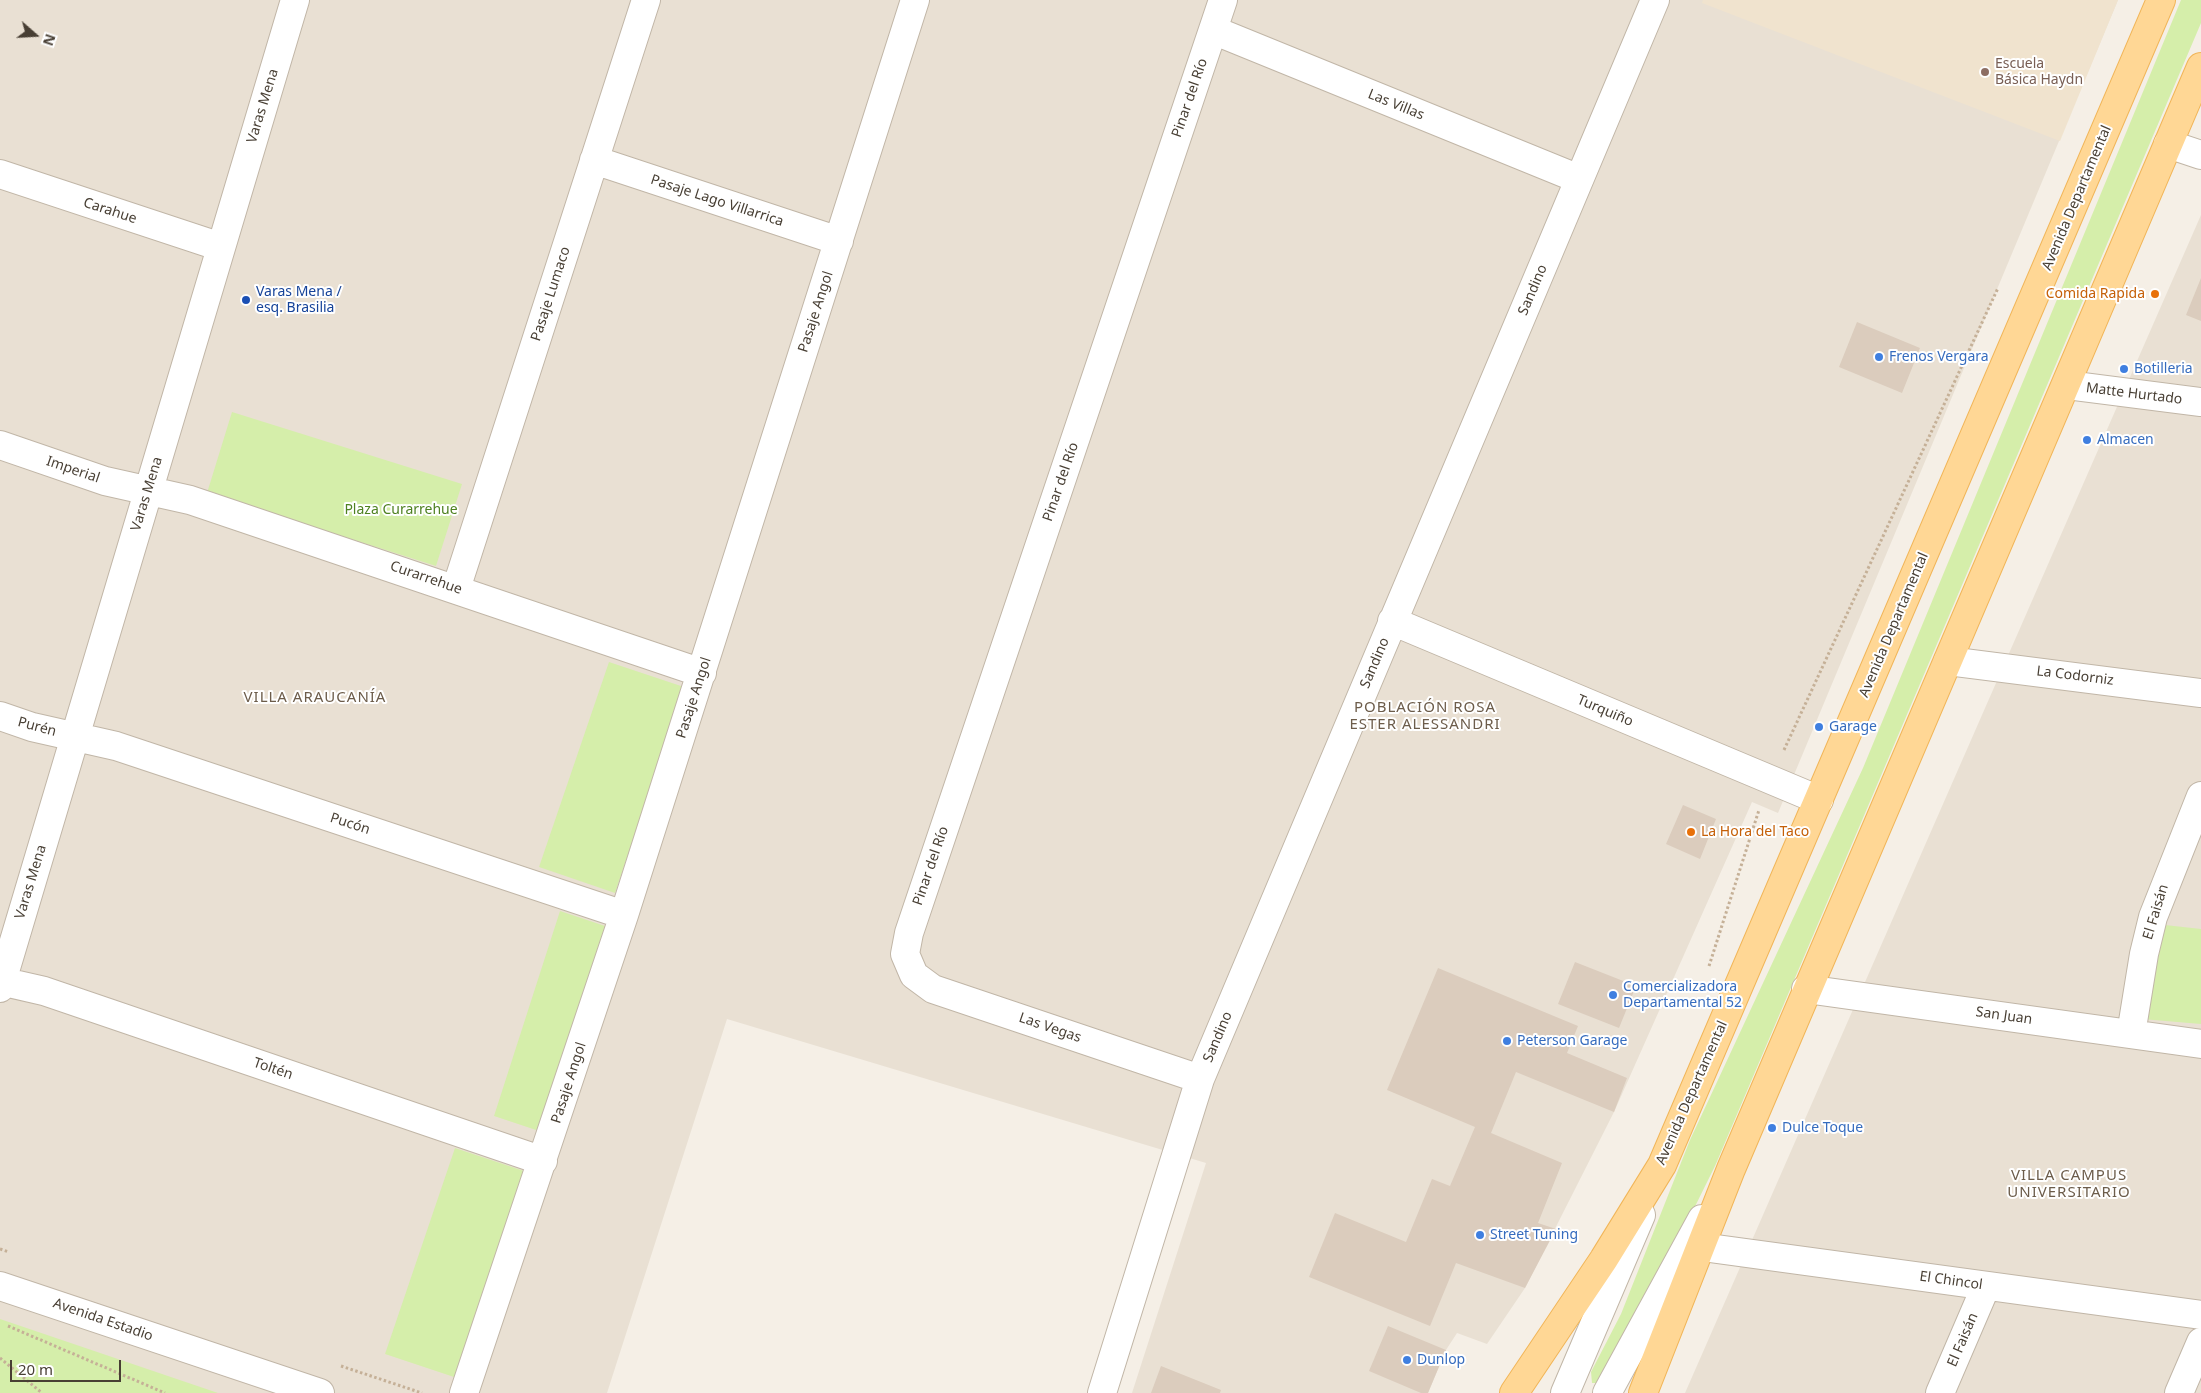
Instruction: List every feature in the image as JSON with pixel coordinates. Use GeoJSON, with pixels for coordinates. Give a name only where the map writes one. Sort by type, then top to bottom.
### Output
{"type":"FeatureCollection","features":[{"type":"Feature","properties":{"kind":"main road","name":"Avenida Departamental"},"geometry":{"type":"LineString","coordinates":[[1514,1393],[1598,1267],[1662,1165],[2162,0]]}},
{"type":"Feature","properties":{"kind":"main road"},"geometry":{"type":"LineString","coordinates":[[1643,1393],[1702,1247],[1731,1169],[1806,989],[2067,385],[2201,67]]}},
{"type":"Feature","properties":{"kind":"street","name":"Varas Mena"},"geometry":{"type":"LineString","coordinates":[[1,983],[295,0]]}},
{"type":"Feature","properties":{"kind":"street","name":"Pasaje Lumaco"},"geometry":{"type":"LineString","coordinates":[[456,589],[646,0]]}},
{"type":"Feature","properties":{"kind":"street","name":"Pasaje Angol"},"geometry":{"type":"LineString","coordinates":[[464,1393],[624,915],[915,0]]}},
{"type":"Feature","properties":{"kind":"street","name":"Pinar del Río"},"geometry":{"type":"LineString","coordinates":[[908,965],[905,954],[909,933],[1223,0]]}},
{"type":"Feature","properties":{"kind":"street","name":"Sandino"},"geometry":{"type":"LineString","coordinates":[[1102,1393],[1200,1079],[1655,0]]}},
{"type":"Feature","properties":{"kind":"street","name":"Las Villas"},"geometry":{"type":"LineString","coordinates":[[1213,30],[1579,179]]}},
{"type":"Feature","properties":{"kind":"street"},"geometry":{"type":"LineString","coordinates":[[2168,144],[2201,155]]}},
{"type":"Feature","properties":{"kind":"street","name":"Pasaje Lago Villarrica"},"geometry":{"type":"LineString","coordinates":[[594,160],[839,241]]}},
{"type":"Feature","properties":{"kind":"street","name":"Carahue"},"geometry":{"type":"LineString","coordinates":[[0,174],[221,248]]}},
{"type":"Feature","properties":{"kind":"street","name":"Matte Hurtado"},"geometry":{"type":"LineString","coordinates":[[2067,385],[2201,402]]}},
{"type":"Feature","properties":{"kind":"street","name":"Imperial"},"geometry":{"type":"LineString","coordinates":[[0,445],[105,481],[148,491]]}},
{"type":"Feature","properties":{"kind":"street","name":"Curarrehue"},"geometry":{"type":"LineString","coordinates":[[148,491],[190,500],[702,673]]}},
{"type":"Feature","properties":{"kind":"street","name":"Turquiño"},"geometry":{"type":"LineString","coordinates":[[1392,621],[1819,800]]}},
{"type":"Feature","properties":{"kind":"street","name":"La Codorniz"},"geometry":{"type":"LineString","coordinates":[[1948,660],[2201,693]]}},
{"type":"Feature","properties":{"kind":"street","name":"Purén"},"geometry":{"type":"LineString","coordinates":[[0,716],[75,736]]}},
{"type":"Feature","properties":{"kind":"street","name":"Pucón"},"geometry":{"type":"LineString","coordinates":[[75,736],[116,746],[624,915]]}},
{"type":"Feature","properties":{"kind":"street","name":"El Faisán"},"geometry":{"type":"LineString","coordinates":[[2131,1034],[2144,954],[2153,917],[2201,796]]}},
{"type":"Feature","properties":{"kind":"street","name":"Las Vegas"},"geometry":{"type":"LineString","coordinates":[[908,965],[914,975],[933,989],[1200,1079]]}},
{"type":"Feature","properties":{"kind":"street","name":"Toltén"},"geometry":{"type":"LineString","coordinates":[[1,983],[44,991],[543,1161]]}},
{"type":"Feature","properties":{"kind":"street","name":"San Juan"},"geometry":{"type":"LineString","coordinates":[[1806,989],[2201,1044]]}},
{"type":"Feature","properties":{"kind":"street"},"geometry":{"type":"LineString","coordinates":[[1565,1393],[1662,1165]]}},
{"type":"Feature","properties":{"kind":"street"},"geometry":{"type":"LineString","coordinates":[[1607,1393],[1731,1169]]}},
{"type":"Feature","properties":{"kind":"street","name":"El Chincol"},"geometry":{"type":"LineString","coordinates":[[1702,1247],[2201,1315]]}},
{"type":"Feature","properties":{"kind":"street","name":"Avenida Estadio"},"geometry":{"type":"LineString","coordinates":[[0,1286],[320,1393]]}},
{"type":"Feature","properties":{"kind":"street","name":"El Faisán"},"geometry":{"type":"LineString","coordinates":[[1940,1393],[1986,1286]]}},
{"type":"Feature","properties":{"kind":"street"},"geometry":{"type":"LineString","coordinates":[[2179,1393],[2201,1342]]}},
{"type":"Feature","properties":{"kind":"path"},"geometry":{"type":"LineString","coordinates":[[1780,756],[2003,279]]}},
{"type":"Feature","properties":{"kind":"path"},"geometry":{"type":"LineString","coordinates":[[1705,976],[1759,809]]}},
{"type":"Feature","properties":{"kind":"path"},"geometry":{"type":"LineString","coordinates":[[0,1323],[166,1393]]}},
{"type":"Feature","properties":{"kind":"path"},"geometry":{"type":"LineString","coordinates":[[0,1358],[42,1393]]}},
{"type":"Feature","properties":{"kind":"shaded area"},"geometry":{"type":"Polygon","coordinates":[[[0,0],[2118,0],[1778,813],[1752,802],[1614,1112],[1525,1288],[1487,1344],[1457,1333],[1446,1350],[1428,1393],[1132,1393],[1206,1163],[727,1019],[607,1393],[0,1393],[0,0]]]}},
{"type":"Feature","properties":{"kind":"shaded area","name":"Escuela Básica Haydn"},"geometry":{"type":"Polygon","coordinates":[[[1703,0],[2118,0],[2060,141],[1702,3],[1703,0]]]}},
{"type":"Feature","properties":{"kind":"shaded area"},"geometry":{"type":"Polygon","coordinates":[[[2201,215],[2201,1393],[1685,1393],[2201,215]]]}},
{"type":"Feature","properties":{"kind":"green space"},"geometry":{"type":"Polygon","coordinates":[[[2181,0],[2201,0],[2201,23],[1715,1166],[1630,1338],[1602,1383],[1592,1383],[1591,1372],[1621,1314],[1690,1140],[1863,768],[2181,0]]]}},
{"type":"Feature","properties":{"kind":"green space","name":"Plaza Curarrehue"},"geometry":{"type":"Polygon","coordinates":[[[232,412],[462,484],[436,566],[207,493],[232,412]]]}},
{"type":"Feature","properties":{"kind":"green space"},"geometry":{"type":"Polygon","coordinates":[[[609,662],[684,687],[615,893],[539,867],[609,662]]]}},
{"type":"Feature","properties":{"kind":"green space"},"geometry":{"type":"Polygon","coordinates":[[[560,911],[608,927],[542,1132],[494,1116],[560,911]]]}},
{"type":"Feature","properties":{"kind":"green space"},"geometry":{"type":"Polygon","coordinates":[[[2165,925],[2201,929],[2201,1024],[2142,1019],[2165,925]]]}},
{"type":"Feature","properties":{"kind":"green space"},"geometry":{"type":"Polygon","coordinates":[[[455,1148],[530,1173],[460,1379],[385,1354],[455,1148]]]}},
{"type":"Feature","properties":{"kind":"green space"},"geometry":{"type":"Polygon","coordinates":[[[0,1319],[218,1393],[0,1393],[0,1319]]]}},
{"type":"Feature","properties":{"kind":"building"},"geometry":{"type":"Polygon","coordinates":[[[2201,278],[2201,321],[2186,315],[2201,278]]]}},
{"type":"Feature","properties":{"kind":"building","name":"Frenos Vergara"},"geometry":{"type":"Polygon","coordinates":[[[1857,322],[1920,348],[1902,393],[1839,367],[1857,322]]]}},
{"type":"Feature","properties":{"kind":"building","name":"La Hora del Taco"},"geometry":{"type":"Polygon","coordinates":[[[1683,805],[1716,819],[1700,859],[1666,844],[1683,805]]]}},
{"type":"Feature","properties":{"kind":"building"},"geometry":{"type":"Polygon","coordinates":[[[1575,962],[1636,986],[1619,1028],[1558,1004],[1575,962]]]}},
{"type":"Feature","properties":{"kind":"building"},"geometry":{"type":"Polygon","coordinates":[[[1438,968],[1578,1026],[1567,1053],[1627,1078],[1614,1112],[1516,1072],[1491,1133],[1562,1163],[1538,1223],[1556,1229],[1525,1288],[1456,1263],[1430,1326],[1309,1277],[1335,1213],[1406,1242],[1432,1179],[1450,1186],[1475,1127],[1387,1090],[1438,968]]]}},
{"type":"Feature","properties":{"kind":"building","name":"Dunlop"},"geometry":{"type":"Polygon","coordinates":[[[1388,1326],[1446,1350],[1428,1393],[1421,1393],[1369,1371],[1388,1326]]]}},
{"type":"Feature","properties":{"kind":"building"},"geometry":{"type":"Polygon","coordinates":[[[1161,1366],[1221,1390],[1220,1393],[1151,1393],[1161,1366]]]}},
{"type":"Feature","properties":{"kind":"place","name":"Escuela Básica Haydn"},"geometry":{"type":"Point","coordinates":[1985,72]}},
{"type":"Feature","properties":{"kind":"place","name":"Comida Rapida"},"geometry":{"type":"Point","coordinates":[2155,294]}},
{"type":"Feature","properties":{"kind":"place","name":"Varas Mena / esq. Brasilia"},"geometry":{"type":"Point","coordinates":[246,300]}},
{"type":"Feature","properties":{"kind":"place","name":"Frenos Vergara"},"geometry":{"type":"Point","coordinates":[1879,357]}},
{"type":"Feature","properties":{"kind":"place","name":"Botilleria"},"geometry":{"type":"Point","coordinates":[2124,369]}},
{"type":"Feature","properties":{"kind":"place","name":"Almacen"},"geometry":{"type":"Point","coordinates":[2087,440]}},
{"type":"Feature","properties":{"kind":"place","name":"Garage"},"geometry":{"type":"Point","coordinates":[1819,727]}},
{"type":"Feature","properties":{"kind":"place","name":"La Hora del Taco"},"geometry":{"type":"Point","coordinates":[1691,832]}},
{"type":"Feature","properties":{"kind":"place","name":"Comercializadora Departamental 52"},"geometry":{"type":"Point","coordinates":[1613,995]}},
{"type":"Feature","properties":{"kind":"place","name":"Peterson Garage"},"geometry":{"type":"Point","coordinates":[1507,1041]}},
{"type":"Feature","properties":{"kind":"place","name":"Dulce Toque"},"geometry":{"type":"Point","coordinates":[1772,1128]}},
{"type":"Feature","properties":{"kind":"place","name":"Street Tuning"},"geometry":{"type":"Point","coordinates":[1480,1235]}},
{"type":"Feature","properties":{"kind":"place","name":"Dunlop"},"geometry":{"type":"Point","coordinates":[1407,1360]}},
{"type":"Feature","properties":{"kind":"district","name":"VILLA ARAUCANÍA"},"geometry":{"type":"Point","coordinates":[315,698]}},
{"type":"Feature","properties":{"kind":"district","name":"POBLACIÓN ROSA ESTER ALESSANDRI"},"geometry":{"type":"Point","coordinates":[1425,716]}},
{"type":"Feature","properties":{"kind":"district","name":"VILLA CAMPUS UNIVERSITARIO"},"geometry":{"type":"Point","coordinates":[2069,1184]}}]}
